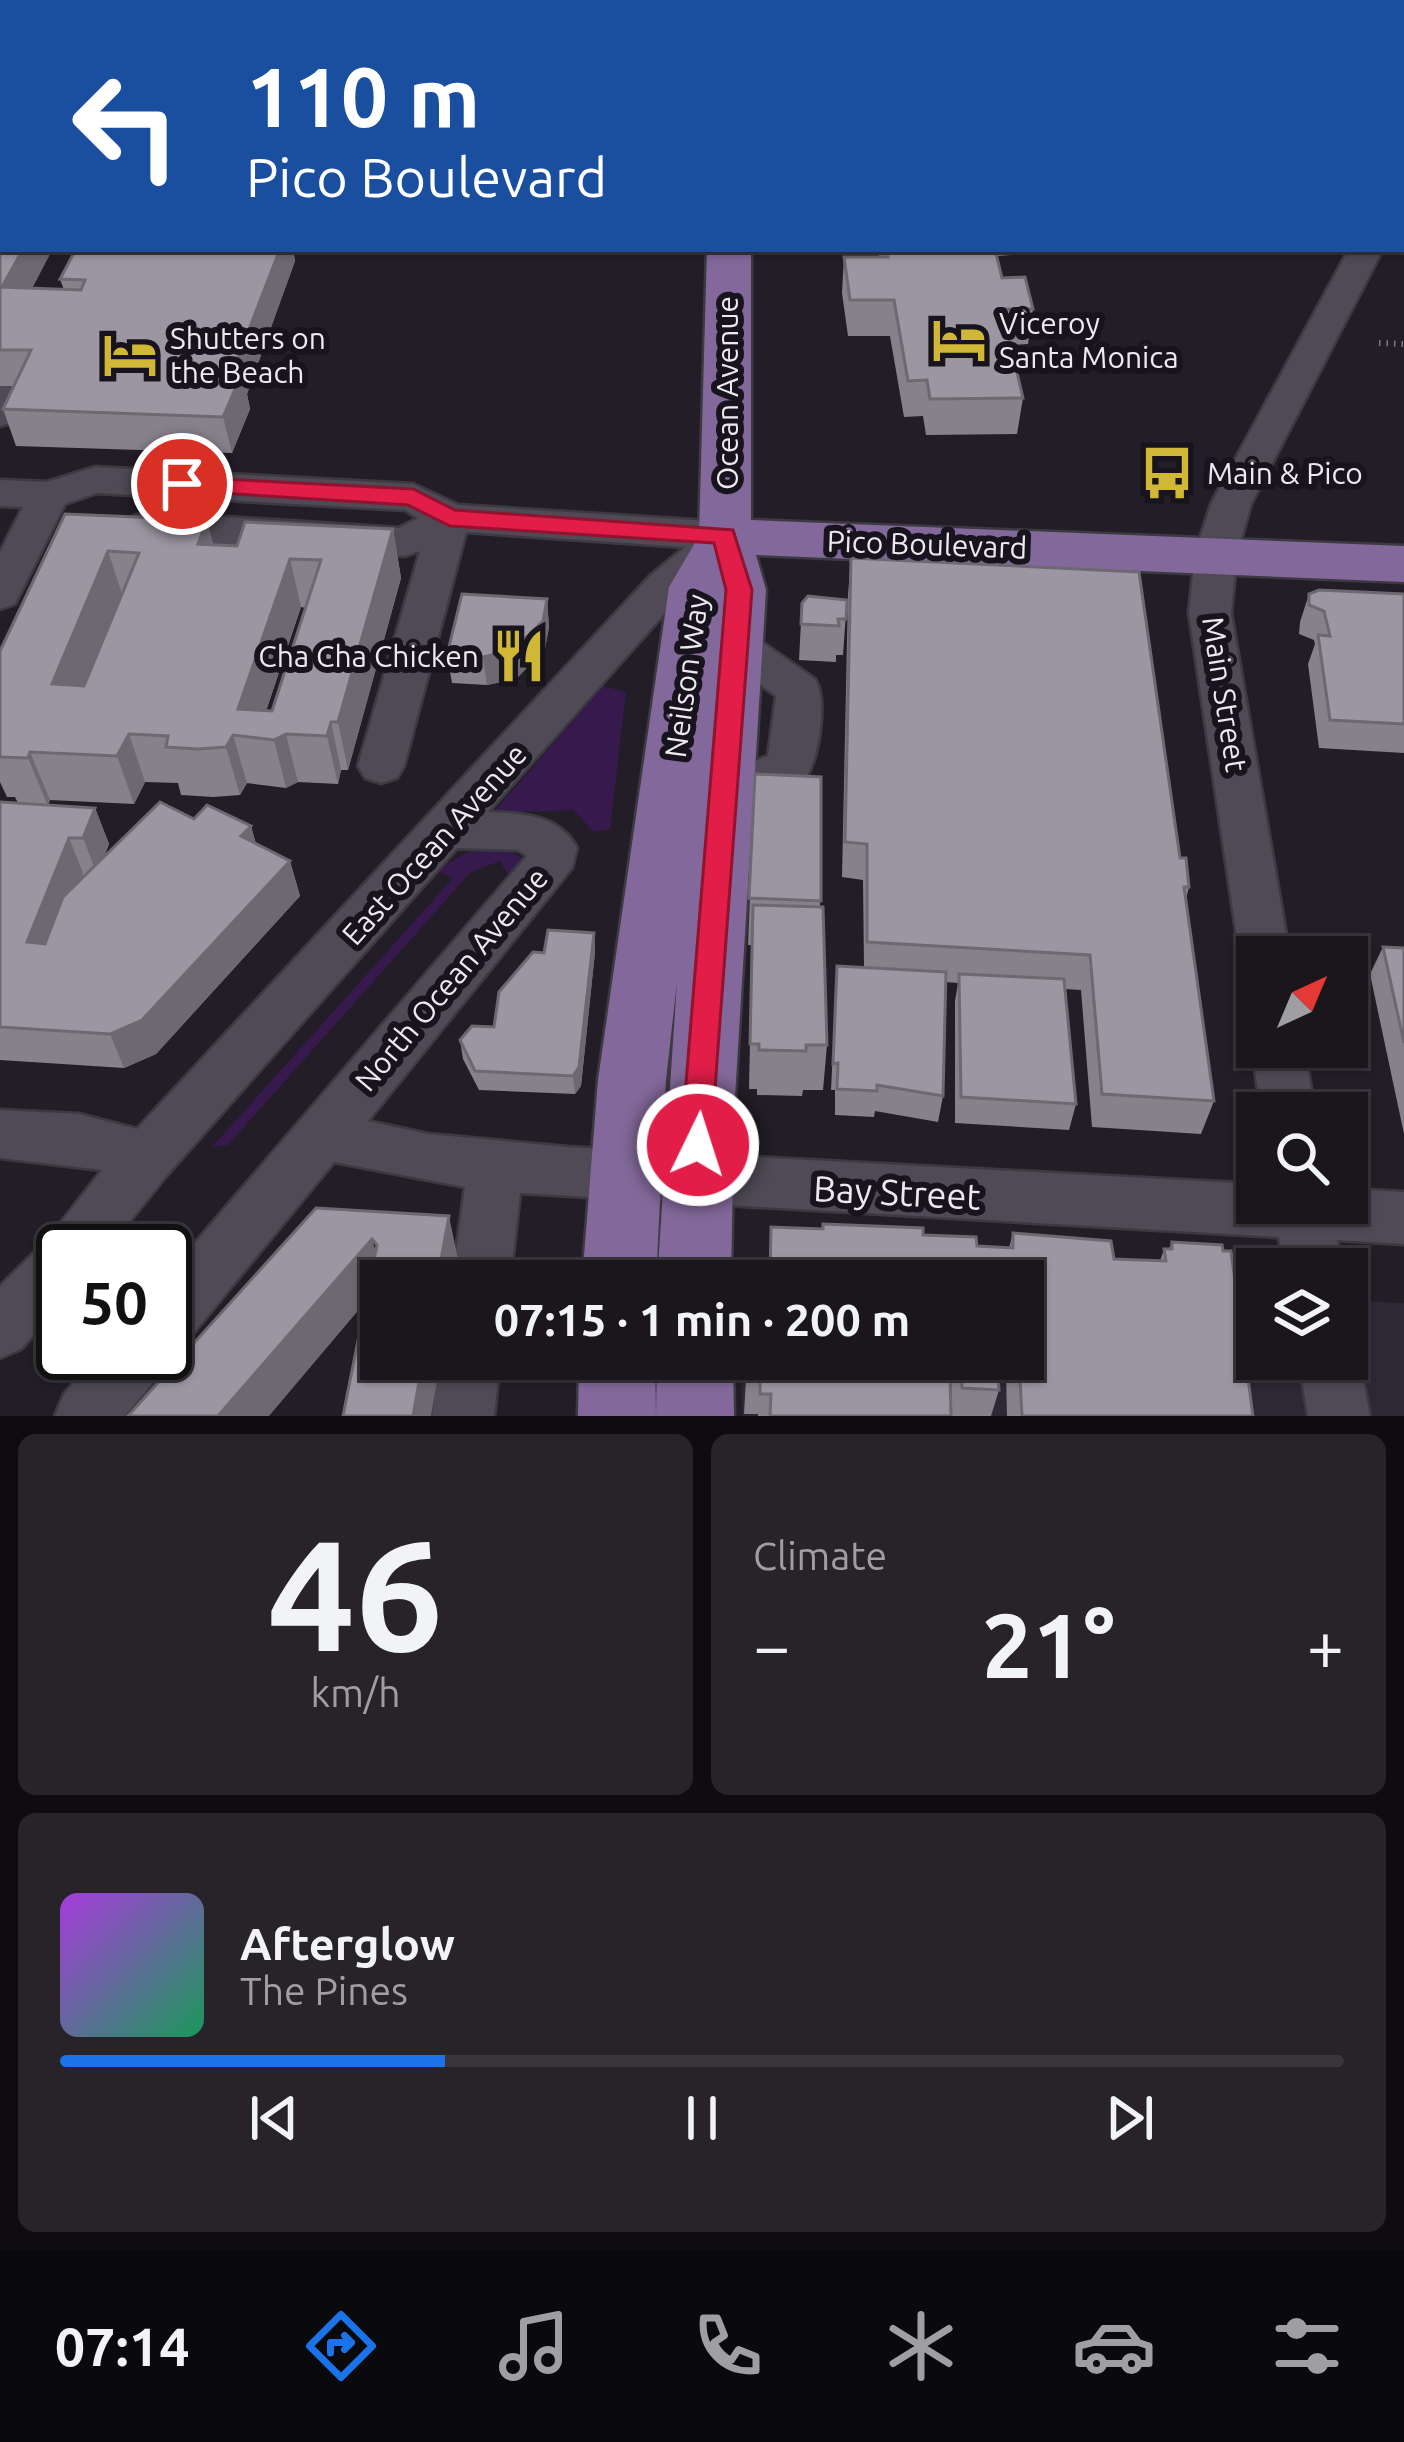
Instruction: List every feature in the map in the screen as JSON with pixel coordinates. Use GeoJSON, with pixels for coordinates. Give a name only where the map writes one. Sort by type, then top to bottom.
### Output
{"type":"FeatureCollection","features":[{"type":"Feature","properties":{"kind":"main road","name":"Ocean Avenue"},"geometry":{"type":"LineString","coordinates":[[724,536],[728,252]]}},
{"type":"Feature","properties":{"kind":"main road","name":"Pico Boulevard"},"geometry":{"type":"LineString","coordinates":[[724,536],[1404,565]]}},
{"type":"Feature","properties":{"kind":"main road","name":"Neilson Way"},"geometry":{"type":"LineString","coordinates":[[694,1260],[696,1178],[739,590],[724,536]]}},
{"type":"Feature","properties":{"kind":"main road","name":"Neilson Way"},"geometry":{"type":"LineString","coordinates":[[620,1260],[625,1174],[696,587],[724,536]]}},
{"type":"Feature","properties":{"kind":"main road"},"geometry":{"type":"LineString","coordinates":[[616,1416],[617,1380]]}},
{"type":"Feature","properties":{"kind":"main road"},"geometry":{"type":"LineString","coordinates":[[695,1380],[695,1416]]}},
{"type":"Feature","properties":{"kind":"street","name":"Main Street"},"geometry":{"type":"LineString","coordinates":[[1262,936],[1210,613],[1216,554],[1240,485],[1364,252]]}},
{"type":"Feature","properties":{"kind":"street","name":"Pico Boulevard"},"geometry":{"type":"LineString","coordinates":[[0,493],[49,495],[95,480],[413,497],[450,518],[724,536]]}},
{"type":"Feature","properties":{"kind":"street"},"geometry":{"type":"LineString","coordinates":[[253,533],[269,489]]}},
{"type":"Feature","properties":{"kind":"street","name":"Pico Boulevard"},"geometry":{"type":"LineString","coordinates":[[49,495],[72,522],[405,542],[450,518]]}},
{"type":"Feature","properties":{"kind":"street"},"geometry":{"type":"LineString","coordinates":[[0,594],[49,495]]}},
{"type":"Feature","properties":{"kind":"street"},"geometry":{"type":"LineString","coordinates":[[381,766],[450,518]]}},
{"type":"Feature","properties":{"kind":"street","name":"East Ocean Avenue"},"geometry":{"type":"LineString","coordinates":[[147,1157],[449,829],[664,586],[724,536]]}},
{"type":"Feature","properties":{"kind":"street","name":"North Ocean Avenue"},"geometry":{"type":"LineString","coordinates":[[321,1135],[548,868],[553,848],[540,837],[449,829]]}},
{"type":"Feature","properties":{"kind":"street"},"geometry":{"type":"LineString","coordinates":[[0,1134],[79,1139],[147,1157],[93,1224]]}},
{"type":"Feature","properties":{"kind":"street"},"geometry":{"type":"LineString","coordinates":[[192,1290],[321,1135]]}},
{"type":"Feature","properties":{"kind":"street","name":"Bay Street"},"geometry":{"type":"LineString","coordinates":[[321,1135],[428,1159],[1307,1229],[1404,1218]]}},
{"type":"Feature","properties":{"kind":"street"},"geometry":{"type":"LineString","coordinates":[[484,1260],[496,1164]]}},
{"type":"Feature","properties":{"kind":"street"},"geometry":{"type":"LineString","coordinates":[[0,1329],[36,1290]]}},
{"type":"Feature","properties":{"kind":"street"},"geometry":{"type":"LineString","coordinates":[[86,1416],[116,1380]]}},
{"type":"Feature","properties":{"kind":"street"},"geometry":{"type":"LineString","coordinates":[[463,1416],[467,1380]]}},
{"type":"Feature","properties":{"kind":"street"},"geometry":{"type":"LineString","coordinates":[[1333,1380],[1339,1416]]}},
{"type":"Feature","properties":{"kind":"path"},"geometry":{"type":"LineString","coordinates":[[1379,344],[1404,344]]}},
{"type":"Feature","properties":{"kind":"shaded area"},"geometry":{"type":"Polygon","coordinates":[[[603,686],[626,692],[610,829],[594,832],[573,810],[493,813],[603,686]]]}},
{"type":"Feature","properties":{"kind":"shaded area"},"geometry":{"type":"Polygon","coordinates":[[[505,848],[525,860],[511,880],[500,861],[471,872],[228,1145],[212,1147],[453,878],[435,870],[472,850],[505,848]]]}},
{"type":"Feature","properties":{"kind":"shaded area"},"geometry":{"type":"Polygon","coordinates":[[[1044,1274],[1217,1283],[1236,1292],[1236,1380],[1368,1380],[1368,1301],[1404,1303],[1404,1416],[742,1416],[741,1380],[1044,1380],[1044,1274]]]}},
{"type":"Feature","properties":{"kind":"building","name":"Shutters on the Beach"},"geometry":{"type":"Polygon","coordinates":[[[0,252],[21,252],[2,287],[81,290],[85,280],[60,279],[74,252],[279,252],[233,371],[242,373],[223,417],[3,409],[31,350],[0,350],[0,252]]]}},
{"type":"Feature","properties":{"kind":"building","name":"Viceroy Santa Monica"},"geometry":{"type":"Polygon","coordinates":[[[887,252],[996,252],[1002,278],[1025,277],[1033,309],[1002,309],[1023,398],[930,399],[927,380],[908,381],[894,300],[850,300],[844,257],[888,257],[887,252]]]}},
{"type":"Feature","properties":{"kind":"building"},"geometry":{"type":"Polygon","coordinates":[[[65,514],[207,520],[198,544],[237,546],[245,522],[393,529],[338,722],[331,722],[327,736],[286,734],[274,740],[233,735],[226,747],[198,749],[166,747],[168,736],[129,734],[117,756],[30,752],[28,758],[0,757],[0,651],[65,514]],[[108,551],[52,684],[84,686],[139,553],[108,551]],[[290,559],[238,709],[272,711],[321,560],[290,559]]]}},
{"type":"Feature","properties":{"kind":"building"},"geometry":{"type":"Polygon","coordinates":[[[851,558],[1139,572],[1180,858],[1186,858],[1189,887],[1184,887],[1214,1101],[1102,1094],[1090,955],[867,942],[867,844],[845,842],[851,558]]]}},
{"type":"Feature","properties":{"kind":"building"},"geometry":{"type":"Polygon","coordinates":[[[1319,590],[1404,594],[1404,724],[1330,720],[1318,635],[1330,636],[1324,611],[1309,605],[1309,594],[1319,590]]]}},
{"type":"Feature","properties":{"kind":"building"},"geometry":{"type":"Polygon","coordinates":[[[462,594],[547,599],[543,621],[513,650],[483,657],[447,655],[462,594]]]}},
{"type":"Feature","properties":{"kind":"building"},"geometry":{"type":"Polygon","coordinates":[[[808,596],[847,600],[846,619],[838,619],[839,626],[801,624],[802,603],[808,596]]]}},
{"type":"Feature","properties":{"kind":"building"},"geometry":{"type":"Polygon","coordinates":[[[755,774],[821,777],[821,901],[749,898],[755,774]]]}},
{"type":"Feature","properties":{"kind":"building"},"geometry":{"type":"Polygon","coordinates":[[[0,802],[95,808],[83,838],[69,838],[27,942],[45,944],[63,897],[160,802],[194,819],[207,805],[251,826],[241,836],[290,861],[142,1020],[110,1034],[0,1027],[0,802]]]}},
{"type":"Feature","properties":{"kind":"building"},"geometry":{"type":"Polygon","coordinates":[[[753,905],[823,907],[827,1045],[806,1045],[806,1051],[759,1050],[759,1044],[750,1044],[753,905]]]}},
{"type":"Feature","properties":{"kind":"building"},"geometry":{"type":"Polygon","coordinates":[[[548,930],[594,933],[579,1067],[573,1076],[475,1071],[460,1040],[472,1026],[494,1027],[499,992],[533,952],[544,953],[548,930]]]}},
{"type":"Feature","properties":{"kind":"building"},"geometry":{"type":"Polygon","coordinates":[[[1383,947],[1404,948],[1404,1043],[1383,947]]]}},
{"type":"Feature","properties":{"kind":"building"},"geometry":{"type":"Polygon","coordinates":[[[837,966],[946,972],[943,1096],[877,1085],[877,1091],[837,1089],[838,1063],[833,1064],[837,966]]]}},
{"type":"Feature","properties":{"kind":"building"},"geometry":{"type":"Polygon","coordinates":[[[959,974],[1064,979],[1076,1104],[961,1097],[959,974]]]}},
{"type":"Feature","properties":{"kind":"building"},"geometry":{"type":"Polygon","coordinates":[[[316,1208],[449,1216],[441,1260],[374,1260],[377,1245],[372,1239],[218,1416],[128,1416],[161,1380],[192,1380],[192,1345],[316,1208]]]}},
{"type":"Feature","properties":{"kind":"building"},"geometry":{"type":"Polygon","coordinates":[[[823,1224],[923,1228],[923,1235],[976,1237],[977,1246],[1013,1248],[1013,1233],[1111,1241],[1114,1259],[1166,1261],[1164,1249],[1172,1249],[1172,1242],[1222,1245],[1223,1251],[1231,1251],[1236,1288],[1236,1380],[1248,1380],[1253,1416],[1022,1416],[1020,1380],[1044,1380],[1044,1260],[770,1260],[771,1227],[823,1229],[823,1224]]]}},
{"type":"Feature","properties":{"kind":"building"},"geometry":{"type":"Polygon","coordinates":[[[360,1330],[360,1380],[419,1380],[413,1416],[343,1416],[360,1330]]]}},
{"type":"Feature","properties":{"kind":"building"},"geometry":{"type":"Polygon","coordinates":[[[760,1380],[950,1380],[951,1416],[770,1416],[771,1394],[760,1394],[760,1380]]]}},
{"type":"Feature","properties":{"kind":"building"},"geometry":{"type":"Polygon","coordinates":[[[962,1380],[998,1380],[999,1390],[962,1388],[962,1380]]]}},
{"type":"Feature","properties":{"kind":"place","name":"Viceroy Santa Monica"},"geometry":{"type":"Point","coordinates":[959,340]}},
{"type":"Feature","properties":{"kind":"place","name":"Shutters on the Beach"},"geometry":{"type":"Point","coordinates":[130,355]}},
{"type":"Feature","properties":{"kind":"place","name":"Main & Pico"},"geometry":{"type":"Point","coordinates":[1167,473]}},
{"type":"Feature","properties":{"kind":"place","name":"Cha Cha Chicken"},"geometry":{"type":"Point","coordinates":[519,656]}},
{"type":"Feature","properties":{"kind":"route"},"geometry":{"type":"LineString","coordinates":[[182,484],[413,497],[450,518],[724,536],[739,590],[698,1145]]}}]}
